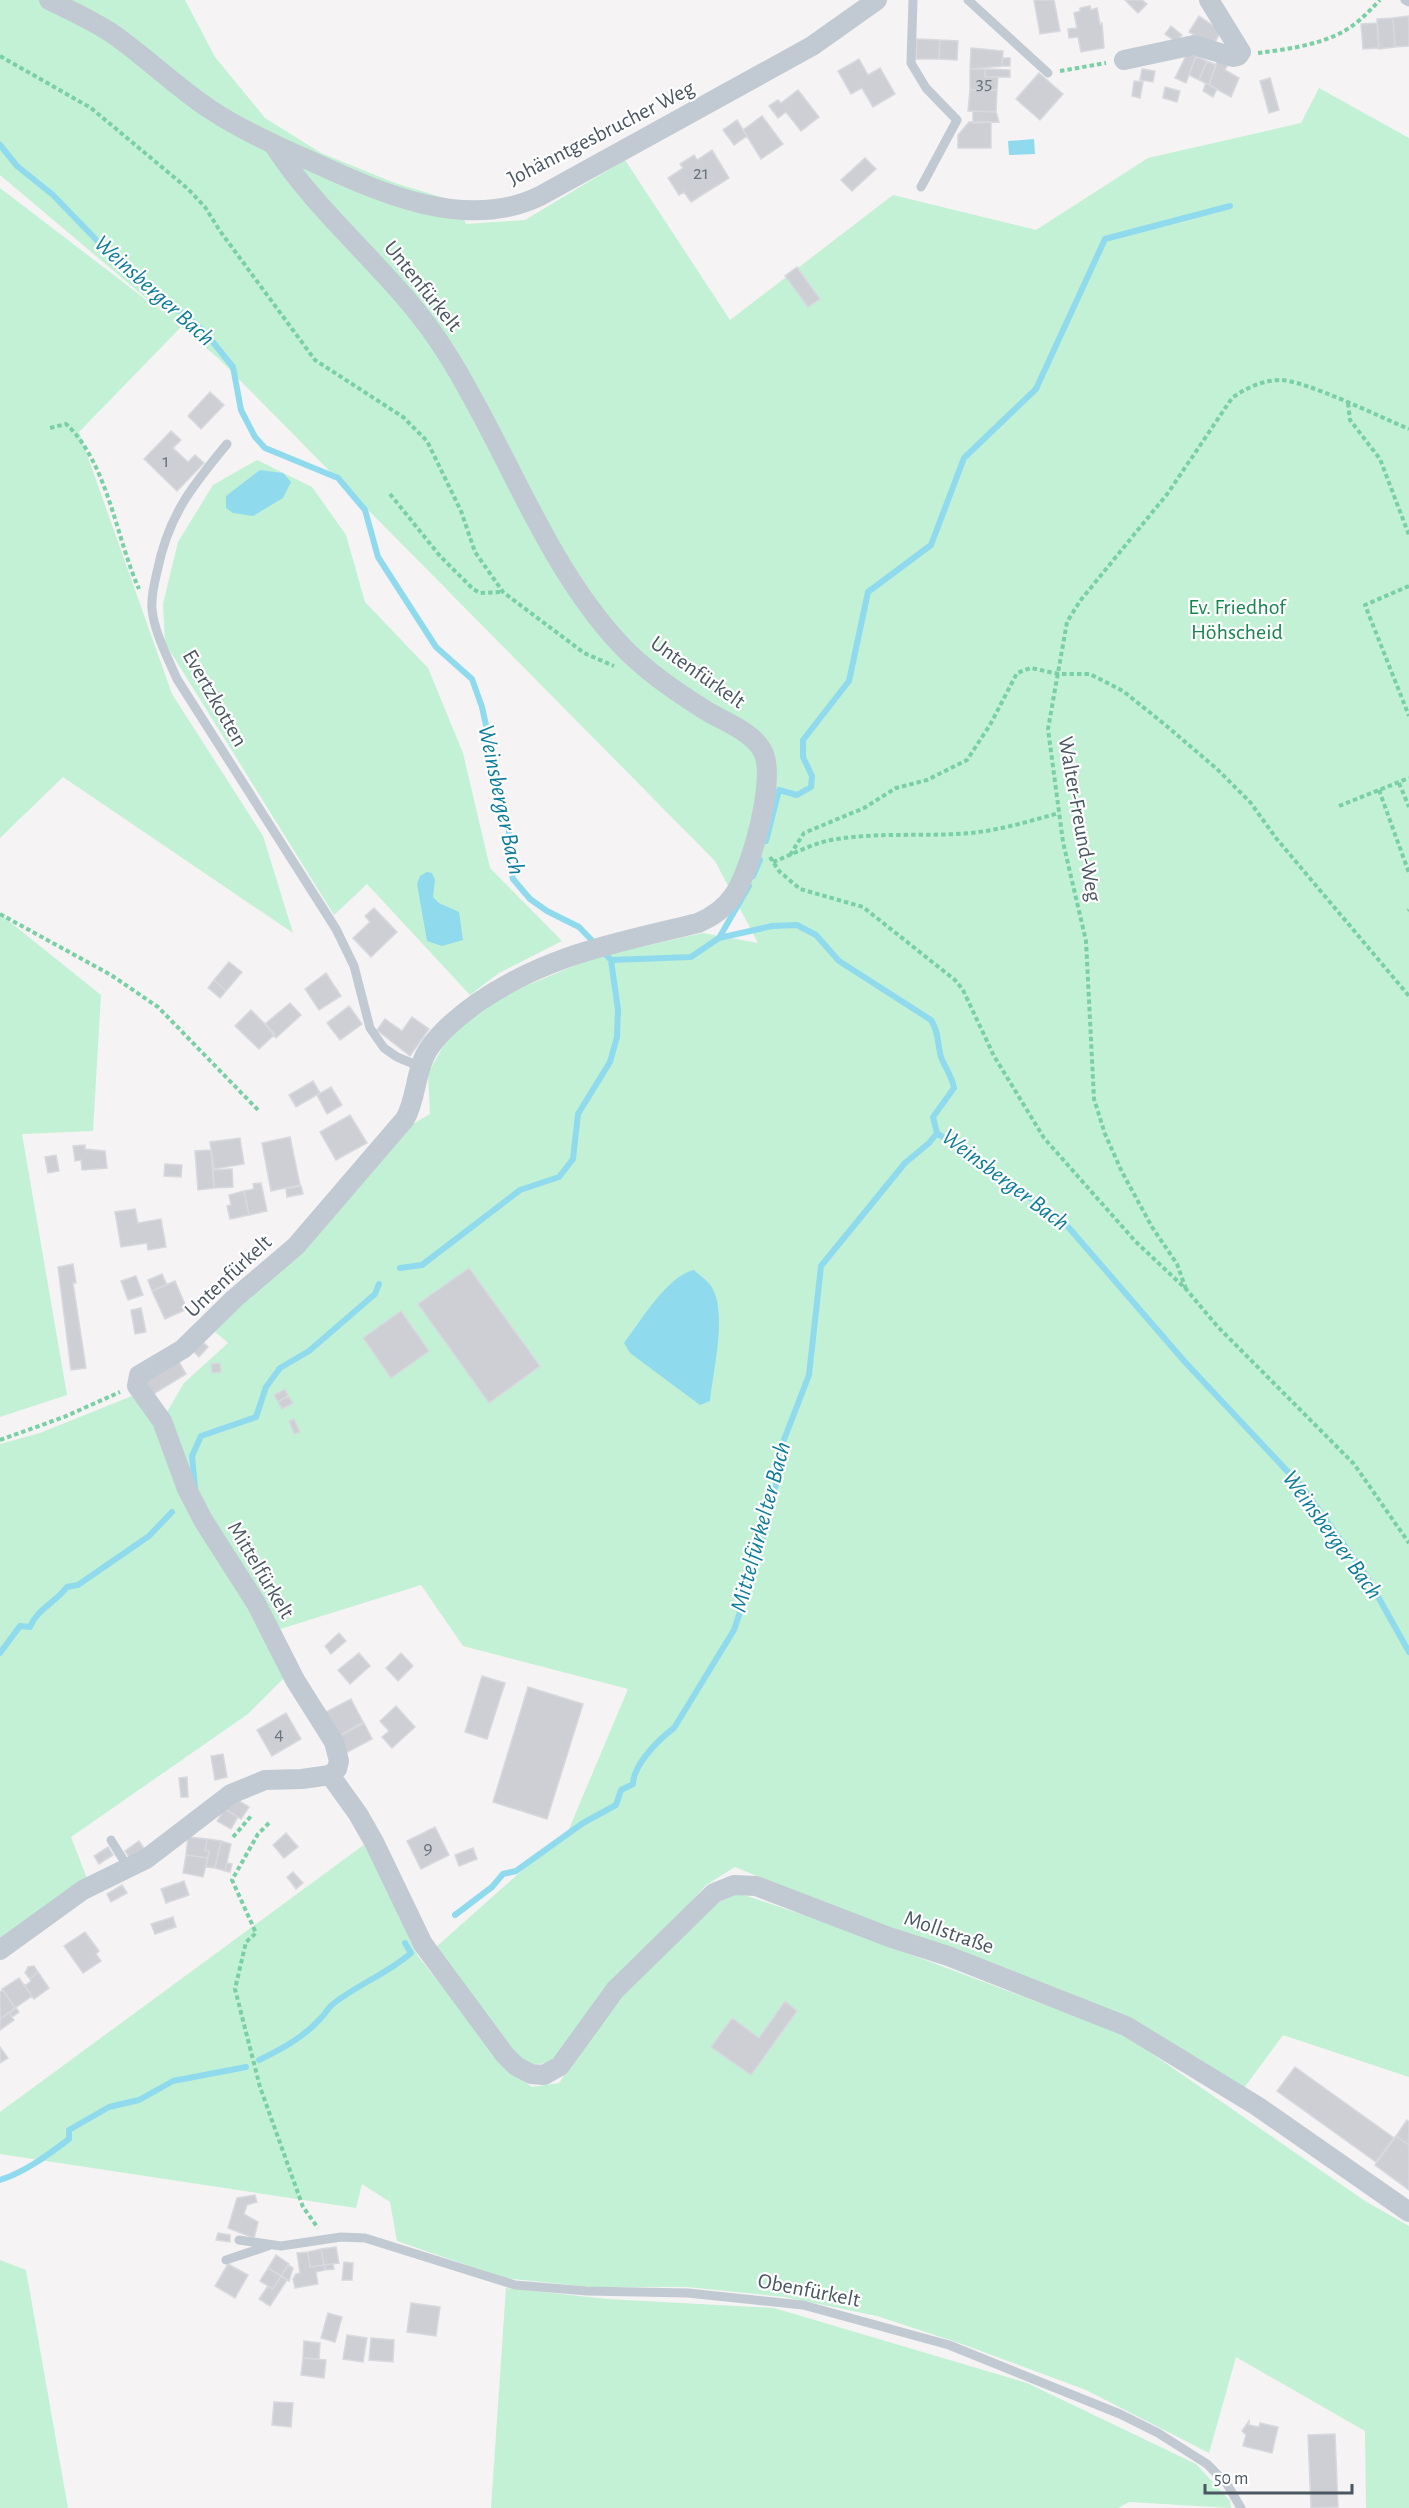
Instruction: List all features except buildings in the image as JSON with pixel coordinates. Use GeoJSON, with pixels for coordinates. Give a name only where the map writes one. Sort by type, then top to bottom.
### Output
{"type":"FeatureCollection","features":[{"type":"Feature","properties":{"kind":"street","name":"Johänntgesbrucher Weg"},"geometry":{"type":"LineString","coordinates":[[49,0],[109,32],[210,110],[273,144],[367,187],[427,205],[471,210],[516,206],[540,196],[763,75],[812,46],[878,0]]}},
{"type":"Feature","properties":{"kind":"street"},"geometry":{"type":"LineString","coordinates":[[1125,60],[1194,45],[1233,57],[1241,52],[1209,0]]}},
{"type":"Feature","properties":{"kind":"street","name":"Untenfürkelt"},"geometry":{"type":"LineString","coordinates":[[137,1386],[136,1381],[144,1371],[183,1348],[235,1298],[296,1246],[339,1197],[405,1119],[413,1106],[421,1067],[427,1052],[463,1013],[517,979],[579,952],[698,923],[718,912],[733,896],[749,865],[767,772],[760,747],[746,734],[706,711],[646,669],[616,640],[569,576],[436,338],[381,270],[294,177],[273,144]]}},
{"type":"Feature","properties":{"kind":"street","name":"Mittelfürkelt"},"geometry":{"type":"LineString","coordinates":[[137,1386],[162,1421],[187,1489],[203,1520],[239,1573],[295,1680],[334,1742],[339,1761],[337,1769],[330,1775]]}},
{"type":"Feature","properties":{"kind":"street"},"geometry":{"type":"LineString","coordinates":[[0,1950],[83,1890],[147,1859],[231,1794],[266,1780],[302,1779],[330,1775]]}},
{"type":"Feature","properties":{"kind":"street","name":"Mollstraße"},"geometry":{"type":"LineString","coordinates":[[330,1775],[358,1814],[374,1842],[423,1944],[505,2055],[516,2066],[531,2074],[553,2071],[567,2057],[615,1990],[714,1893],[743,1884],[756,1886],[948,1956],[1126,2026],[1257,2106],[1409,2212]]}},
{"type":"Feature","properties":{"kind":"lane"},"geometry":{"type":"LineString","coordinates":[[914,0],[911,63],[927,88],[957,120],[921,187]]}},
{"type":"Feature","properties":{"kind":"lane"},"geometry":{"type":"LineString","coordinates":[[968,0],[1048,73]]}},
{"type":"Feature","properties":{"kind":"lane","name":"Evertzkotten"},"geometry":{"type":"LineString","coordinates":[[227,444],[188,491],[174,516],[160,556],[152,610],[177,679],[336,929],[354,966],[370,1028],[384,1048],[397,1057],[421,1067]]}},
{"type":"Feature","properties":{"kind":"lane"},"geometry":{"type":"LineString","coordinates":[[111,1840],[129,1869]]}},
{"type":"Feature","properties":{"kind":"lane","name":"Obenfürkelt"},"geometry":{"type":"LineString","coordinates":[[270,2246],[325,2239],[365,2238],[515,2285],[754,2299],[803,2305],[894,2328],[950,2345],[993,2362],[1120,2414],[1158,2433],[1208,2464],[1227,2484],[1241,2508]]}},
{"type":"Feature","properties":{"kind":"lane"},"geometry":{"type":"LineString","coordinates":[[239,2240],[270,2246]]}},
{"type":"Feature","properties":{"kind":"lane"},"geometry":{"type":"LineString","coordinates":[[226,2260],[270,2246]]}},
{"type":"Feature","properties":{"kind":"path"},"geometry":{"type":"LineString","coordinates":[[1241,52],[1280,51],[1333,36],[1355,24],[1380,0]]}},
{"type":"Feature","properties":{"kind":"path"},"geometry":{"type":"LineString","coordinates":[[0,56],[91,108],[187,188],[205,207],[220,231],[315,360],[417,429],[440,467],[475,552],[503,592],[584,653],[608,665],[646,669]]}},
{"type":"Feature","properties":{"kind":"path"},"geometry":{"type":"LineString","coordinates":[[1048,73],[1125,60]]}},
{"type":"Feature","properties":{"kind":"path","name":"Walter-Freund-Weg"},"geometry":{"type":"LineString","coordinates":[[1186,1289],[1177,1264],[1152,1227],[1122,1172],[1099,1117],[1092,1082],[1086,941],[1059,813],[1048,729],[1059,674],[1064,632],[1074,610],[1168,493],[1202,447],[1232,398],[1256,385],[1281,380],[1348,403],[1409,429]]}},
{"type":"Feature","properties":{"kind":"path"},"geometry":{"type":"LineString","coordinates":[[1348,403],[1350,420],[1380,459],[1409,536]]}},
{"type":"Feature","properties":{"kind":"path"},"geometry":{"type":"LineString","coordinates":[[50,428],[66,424],[85,447],[103,487],[138,587],[152,610]]}},
{"type":"Feature","properties":{"kind":"path"},"geometry":{"type":"LineString","coordinates":[[390,494],[434,549],[473,589],[480,592],[503,592]]}},
{"type":"Feature","properties":{"kind":"path"},"geometry":{"type":"LineString","coordinates":[[1409,586],[1365,604],[1409,716]]}},
{"type":"Feature","properties":{"kind":"path"},"geometry":{"type":"LineString","coordinates":[[790,855],[804,833],[864,808],[896,788],[927,780],[968,760],[990,725],[1017,673],[1031,668],[1059,674],[1090,674],[1124,691],[1225,776],[1250,802],[1275,838],[1409,996]]}},
{"type":"Feature","properties":{"kind":"path"},"geometry":{"type":"LineString","coordinates":[[1340,806],[1409,778]]}},
{"type":"Feature","properties":{"kind":"path"},"geometry":{"type":"LineString","coordinates":[[1399,783],[1409,807]]}},
{"type":"Feature","properties":{"kind":"path"},"geometry":{"type":"LineString","coordinates":[[1379,790],[1409,873]]}},
{"type":"Feature","properties":{"kind":"path"},"geometry":{"type":"LineString","coordinates":[[773,862],[808,846],[838,838],[909,833],[971,833],[997,830],[1059,813]]}},
{"type":"Feature","properties":{"kind":"path"},"geometry":{"type":"LineString","coordinates":[[756,837],[773,862],[800,889],[863,907],[955,980],[963,990],[994,1056],[1044,1138],[1135,1241],[1186,1289],[1217,1326],[1354,1464],[1409,1543]]}},
{"type":"Feature","properties":{"kind":"path"},"geometry":{"type":"LineString","coordinates":[[0,914],[111,975],[158,1007],[172,1019],[232,1087],[259,1111]]}},
{"type":"Feature","properties":{"kind":"path"},"geometry":{"type":"LineString","coordinates":[[0,1440],[137,1386]]}},
{"type":"Feature","properties":{"kind":"path"},"geometry":{"type":"LineString","coordinates":[[233,1837],[252,1815]]}},
{"type":"Feature","properties":{"kind":"path"},"geometry":{"type":"LineString","coordinates":[[268,1823],[258,1834],[232,1880],[256,1934],[246,1942],[235,1989],[252,2059],[303,2207],[325,2239]]}},
{"type":"Feature","properties":{"kind":"green space","name":"Ev. Friedhof Höhscheid"},"geometry":{"type":"Polygon","coordinates":[[[0,0],[185,0],[215,57],[265,118],[321,153],[395,183],[457,202],[466,224],[525,220],[625,160],[730,320],[893,195],[1036,230],[1148,158],[1301,123],[1319,88],[1409,138],[1409,2077],[1283,2035],[1244,2088],[1129,2017],[830,1906],[735,1867],[706,1885],[550,2063],[524,2065],[436,1947],[569,1829],[628,1689],[463,1646],[421,1585],[277,1630],[201,1506],[164,1417],[184,1383],[228,1343],[212,1329],[413,1124],[430,1114],[428,1073],[444,1045],[470,1017],[509,993],[595,957],[703,933],[758,943],[715,861],[218,358],[181,327],[79,432],[172,694],[263,836],[293,933],[63,777],[0,838],[0,188],[166,315],[0,175],[0,0]]]}},
{"type":"Feature","properties":{"kind":"green space"},"geometry":{"type":"Polygon","coordinates":[[[257,460],[312,487],[346,535],[365,602],[428,668],[463,753],[490,868],[562,941],[499,973],[470,995],[367,884],[334,915],[165,643],[163,604],[178,542],[213,485],[257,460]]]}},
{"type":"Feature","properties":{"kind":"green space"},"geometry":{"type":"Polygon","coordinates":[[[0,914],[101,995],[93,1131],[22,1134],[67,1395],[0,1417],[0,914]]]}},
{"type":"Feature","properties":{"kind":"green space"},"geometry":{"type":"Polygon","coordinates":[[[132,1396],[152,1419],[256,1612],[284,1678],[248,1714],[71,1837],[88,1881],[0,1940],[0,1444],[40,1433],[132,1396]]]}},
{"type":"Feature","properties":{"kind":"green space"},"geometry":{"type":"Polygon","coordinates":[[[365,1844],[418,1956],[509,2071],[532,2087],[559,2083],[620,1993],[707,1908],[738,1893],[816,1919],[1125,2035],[1365,2201],[1409,2226],[1409,2508],[1366,2508],[1365,2431],[1236,2357],[1209,2453],[1086,2390],[962,2344],[877,2316],[785,2297],[687,2287],[591,2287],[504,2278],[397,2241],[390,2202],[362,2184],[356,2208],[0,2154],[0,2112],[365,1844]]]}},
{"type":"Feature","properties":{"kind":"green space"},"geometry":{"type":"Polygon","coordinates":[[[0,2260],[26,2270],[68,2508],[0,2508],[0,2260]]]}},
{"type":"Feature","properties":{"kind":"green space"},"geometry":{"type":"Polygon","coordinates":[[[506,2288],[607,2299],[774,2308],[1027,2383],[1196,2464],[1230,2501],[1231,2508],[1129,2502],[1118,2508],[491,2508],[506,2288]]]}},
{"type":"Feature","properties":{"kind":"water"},"geometry":{"type":"Polygon","coordinates":[[[1034,139],[1035,154],[1009,155],[1008,141],[1034,139]]]}},
{"type":"Feature","properties":{"kind":"water"},"geometry":{"type":"Polygon","coordinates":[[[260,470],[283,473],[291,482],[283,498],[253,516],[233,513],[226,508],[226,496],[260,470]]]}},
{"type":"Feature","properties":{"kind":"water"},"geometry":{"type":"Polygon","coordinates":[[[427,872],[432,873],[435,880],[433,897],[439,903],[459,912],[463,940],[442,946],[427,941],[417,884],[420,876],[427,872]]]}},
{"type":"Feature","properties":{"kind":"water"},"geometry":{"type":"Polygon","coordinates":[[[694,1270],[711,1286],[716,1297],[719,1325],[710,1401],[700,1405],[630,1353],[624,1343],[664,1290],[684,1274],[694,1270]]]}},
{"type":"Feature","properties":{"kind":"waterway","name":"Weinsberger Bach"},"geometry":{"type":"LineString","coordinates":[[0,145],[17,166],[53,195],[111,255],[204,331],[233,367],[241,410],[255,437],[265,448],[338,478],[365,510],[378,557],[436,647],[472,679],[482,707],[509,830],[508,859],[513,879],[530,899],[547,911],[579,927],[611,960],[691,957],[719,938],[772,926],[797,925],[816,935],[839,961],[931,1020],[937,1033],[941,1057],[954,1088],[933,1117],[937,1133],[1063,1221],[1185,1362],[1303,1488],[1367,1577],[1409,1652]]}},
{"type":"Feature","properties":{"kind":"waterway"},"geometry":{"type":"LineString","coordinates":[[766,841],[779,790],[797,795],[811,787],[812,776],[803,757],[803,740],[849,681],[868,592],[931,545],[964,458],[1036,389],[1105,239],[1230,206]]}},
{"type":"Feature","properties":{"kind":"waterway"},"geometry":{"type":"LineString","coordinates":[[753,876],[760,860]]}},
{"type":"Feature","properties":{"kind":"waterway"},"geometry":{"type":"LineString","coordinates":[[719,938],[749,886]]}},
{"type":"Feature","properties":{"kind":"waterway"},"geometry":{"type":"LineString","coordinates":[[400,1268],[422,1265],[520,1190],[559,1177],[573,1159],[578,1114],[610,1062],[617,1037],[618,1010],[611,960]]}},
{"type":"Feature","properties":{"kind":"waterway","name":"Mittelfürkelter Bach"},"geometry":{"type":"LineString","coordinates":[[455,1915],[492,1887],[503,1874],[516,1871],[583,1823],[616,1805],[621,1790],[633,1784],[637,1769],[648,1753],[674,1728],[734,1630],[758,1558],[778,1475],[780,1450],[809,1375],[821,1266],[905,1163],[929,1143],[937,1133]]}},
{"type":"Feature","properties":{"kind":"waterway"},"geometry":{"type":"LineString","coordinates":[[195,1488],[192,1456],[201,1436],[256,1417],[266,1387],[280,1368],[309,1351],[375,1294],[379,1284]]}},
{"type":"Feature","properties":{"kind":"waterway"},"geometry":{"type":"LineString","coordinates":[[0,1653],[20,1626],[30,1627],[37,1615],[67,1587],[78,1585],[149,1536],[172,1512]]}},
{"type":"Feature","properties":{"kind":"waterway","name":"Mittelfürkelter Bach"},"geometry":{"type":"LineString","coordinates":[[259,2060],[300,2037],[333,2004],[411,1953],[405,1943]]}},
{"type":"Feature","properties":{"kind":"waterway","name":"Mittelfürkelter Bach"},"geometry":{"type":"LineString","coordinates":[[0,2180],[45,2157],[69,2139],[69,2130],[109,2107],[139,2100],[173,2081],[246,2067]]}}]}
